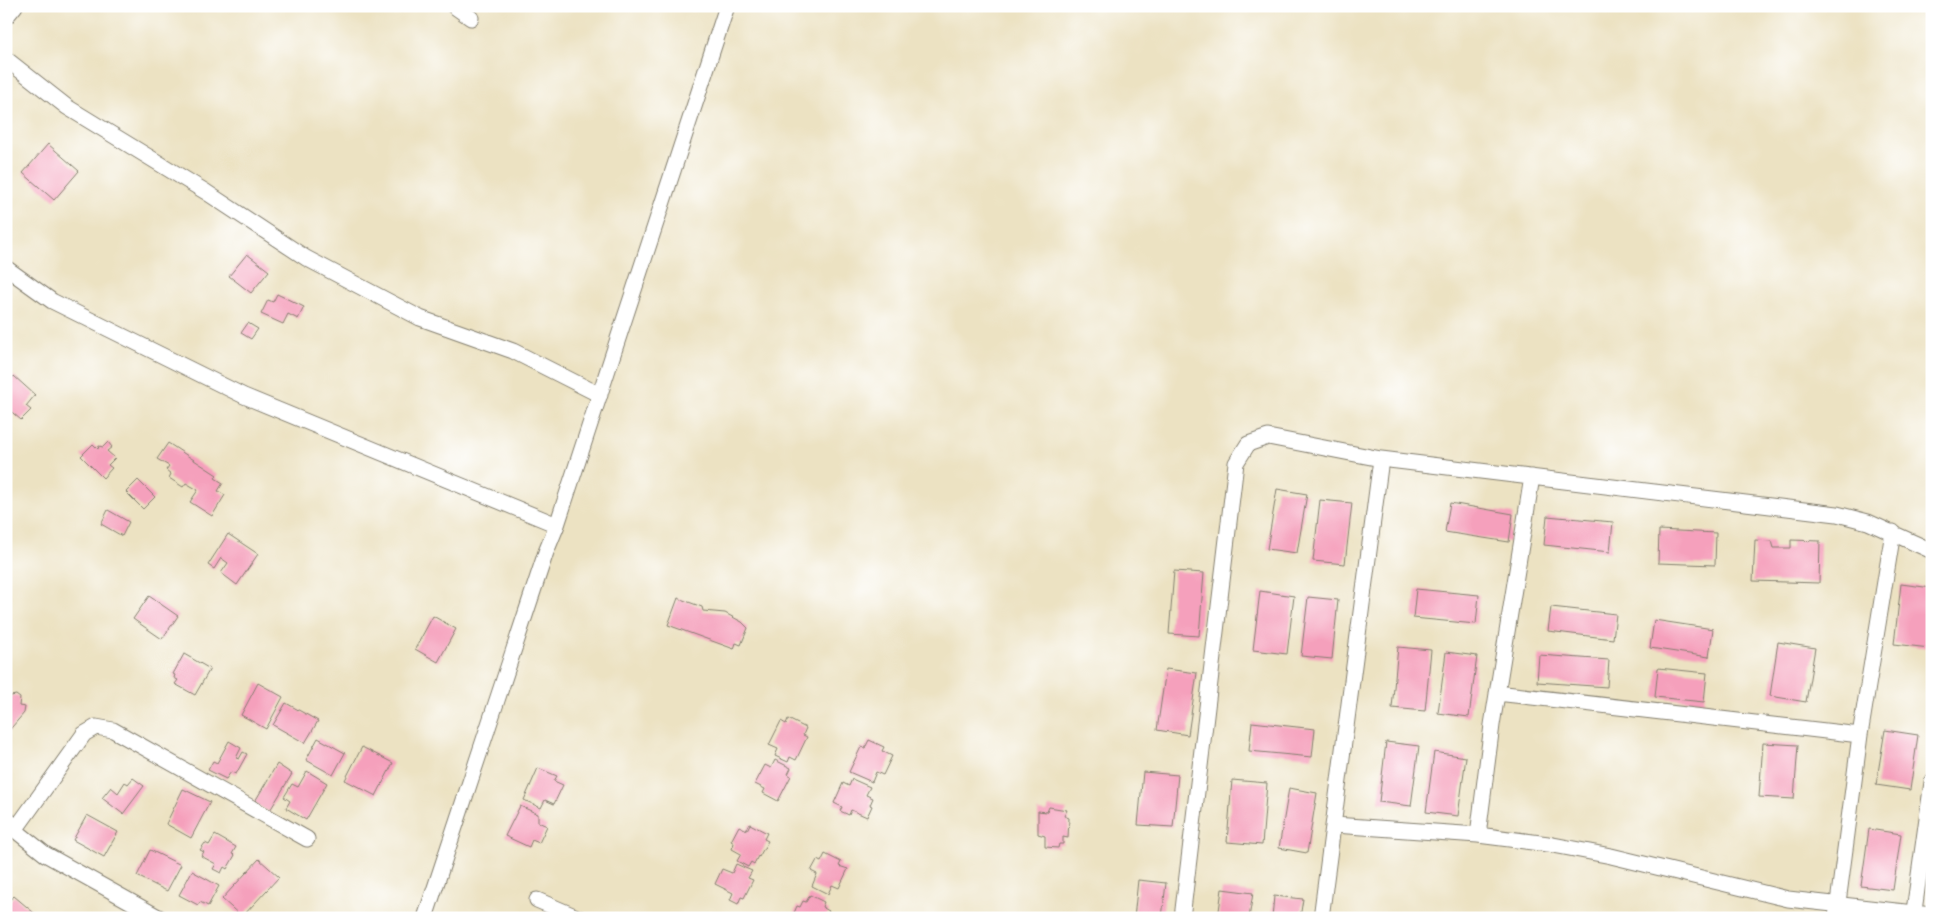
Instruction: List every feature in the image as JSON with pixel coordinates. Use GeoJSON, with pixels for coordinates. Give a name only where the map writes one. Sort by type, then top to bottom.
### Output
{"type":"FeatureCollection","features":[{"type":"Feature","properties":{"kind":"street"},"geometry":{"type":"LineString","coordinates":[[6,18],[15,6]]}},
{"type":"Feature","properties":{"kind":"street"},"geometry":{"type":"LineString","coordinates":[[454,6],[471,18]]}},
{"type":"Feature","properties":{"kind":"street"},"geometry":{"type":"LineString","coordinates":[[425,918],[546,552],[557,525],[727,6]]}},
{"type":"Feature","properties":{"kind":"street"},"geometry":{"type":"LineString","coordinates":[[6,59],[67,107],[206,192],[306,258],[420,318],[513,351],[600,395]]}},
{"type":"Feature","properties":{"kind":"street"},"geometry":{"type":"LineString","coordinates":[[6,268],[52,301],[244,396],[557,525]]}},
{"type":"Feature","properties":{"kind":"street"},"geometry":{"type":"LineString","coordinates":[[1182,918],[1236,463],[1248,444],[1268,437],[1381,459],[1838,514],[1868,522],[1932,551]]}},
{"type":"Feature","properties":{"kind":"street"},"geometry":{"type":"LineString","coordinates":[[1321,918],[1381,459]]}},
{"type":"Feature","properties":{"kind":"street"},"geometry":{"type":"LineString","coordinates":[[1478,835],[1497,693],[1532,477]]}},
{"type":"Feature","properties":{"kind":"street"},"geometry":{"type":"LineString","coordinates":[[1837,911],[1860,735],[1893,532]]}},
{"type":"Feature","properties":{"kind":"street"},"geometry":{"type":"LineString","coordinates":[[1497,693],[1860,735]]}},
{"type":"Feature","properties":{"kind":"street"},"geometry":{"type":"LineString","coordinates":[[160,918],[45,854],[10,824],[84,734],[96,727],[113,730],[307,839]]}},
{"type":"Feature","properties":{"kind":"street"},"geometry":{"type":"LineString","coordinates":[[1913,916],[1932,782]]}},
{"type":"Feature","properties":{"kind":"street"},"geometry":{"type":"LineString","coordinates":[[1334,826],[1478,835],[1548,844],[1611,856],[1837,911],[1913,916],[1932,915]]}},
{"type":"Feature","properties":{"kind":"street"},"geometry":{"type":"LineString","coordinates":[[537,900],[579,918]]}},
{"type":"Feature","properties":{"kind":"building"},"geometry":{"type":"Polygon","coordinates":[[[48,144],[79,171],[54,200],[23,173],[48,144]]]}},
{"type":"Feature","properties":{"kind":"building"},"geometry":{"type":"Polygon","coordinates":[[[247,254],[269,271],[251,293],[229,276],[247,254]]]}},
{"type":"Feature","properties":{"kind":"building"},"geometry":{"type":"Polygon","coordinates":[[[277,294],[304,307],[298,319],[288,314],[283,324],[261,314],[268,300],[273,302],[277,294]]]}},
{"type":"Feature","properties":{"kind":"building"},"geometry":{"type":"Polygon","coordinates":[[[248,323],[258,329],[251,339],[241,333],[248,323]]]}},
{"type":"Feature","properties":{"kind":"building"},"geometry":{"type":"Polygon","coordinates":[[[14,376],[35,395],[26,406],[31,410],[21,420],[6,407],[6,380],[8,382],[14,376]]]}},
{"type":"Feature","properties":{"kind":"building"},"geometry":{"type":"Polygon","coordinates":[[[108,442],[112,447],[107,451],[115,458],[108,465],[112,468],[103,478],[81,456],[93,444],[98,449],[99,446],[103,447],[108,442]]]}},
{"type":"Feature","properties":{"kind":"building"},"geometry":{"type":"Polygon","coordinates":[[[168,443],[217,475],[215,478],[223,483],[218,491],[225,495],[212,516],[190,502],[198,490],[186,483],[183,487],[169,478],[171,474],[166,470],[169,466],[157,459],[168,443]]]}},
{"type":"Feature","properties":{"kind":"building"},"geometry":{"type":"Polygon","coordinates":[[[138,480],[155,497],[143,509],[126,492],[138,480]]]}},
{"type":"Feature","properties":{"kind":"building"},"geometry":{"type":"Polygon","coordinates":[[[1277,489],[1307,494],[1297,553],[1267,549],[1277,489]]]}},
{"type":"Feature","properties":{"kind":"building"},"geometry":{"type":"Polygon","coordinates":[[[1320,500],[1352,503],[1345,564],[1313,561],[1320,500]]]}},
{"type":"Feature","properties":{"kind":"building"},"geometry":{"type":"Polygon","coordinates":[[[1450,503],[1513,514],[1509,542],[1445,532],[1450,503]]]}},
{"type":"Feature","properties":{"kind":"building"},"geometry":{"type":"Polygon","coordinates":[[[108,510],[129,522],[122,536],[101,524],[108,510]]]}},
{"type":"Feature","properties":{"kind":"building"},"geometry":{"type":"Polygon","coordinates":[[[1547,516],[1613,522],[1610,552],[1544,545],[1547,516]]]}},
{"type":"Feature","properties":{"kind":"building"},"geometry":{"type":"Polygon","coordinates":[[[1659,530],[1716,533],[1715,565],[1658,563],[1659,530]]]}},
{"type":"Feature","properties":{"kind":"building"},"geometry":{"type":"Polygon","coordinates":[[[228,534],[258,554],[237,585],[221,573],[228,563],[221,558],[214,569],[208,565],[228,534]]]}},
{"type":"Feature","properties":{"kind":"building"},"geometry":{"type":"Polygon","coordinates":[[[1755,540],[1772,541],[1774,548],[1791,548],[1791,540],[1820,541],[1819,583],[1753,581],[1755,540]]]}},
{"type":"Feature","properties":{"kind":"building"},"geometry":{"type":"Polygon","coordinates":[[[1174,571],[1204,573],[1199,636],[1169,634],[1174,571]]]}},
{"type":"Feature","properties":{"kind":"building"},"geometry":{"type":"Polygon","coordinates":[[[1901,584],[1932,588],[1930,648],[1894,644],[1901,584]]]}},
{"type":"Feature","properties":{"kind":"building"},"geometry":{"type":"Polygon","coordinates":[[[1416,589],[1479,595],[1476,624],[1413,618],[1416,589]]]}},
{"type":"Feature","properties":{"kind":"building"},"geometry":{"type":"Polygon","coordinates":[[[1260,591],[1294,596],[1287,654],[1253,650],[1260,591]]]}},
{"type":"Feature","properties":{"kind":"building"},"geometry":{"type":"Polygon","coordinates":[[[149,596],[178,616],[162,639],[133,619],[149,596]]]}},
{"type":"Feature","properties":{"kind":"building"},"geometry":{"type":"Polygon","coordinates":[[[1308,597],[1338,600],[1332,659],[1301,656],[1308,597]]]}},
{"type":"Feature","properties":{"kind":"building"},"geometry":{"type":"Polygon","coordinates":[[[678,598],[702,607],[703,611],[725,613],[742,622],[748,628],[741,645],[736,643],[734,649],[668,625],[678,598]]]}},
{"type":"Feature","properties":{"kind":"building"},"geometry":{"type":"Polygon","coordinates":[[[1551,607],[1616,614],[1613,639],[1548,631],[1551,607]]]}},
{"type":"Feature","properties":{"kind":"building"},"geometry":{"type":"Polygon","coordinates":[[[433,616],[456,629],[438,662],[415,649],[433,616]]]}},
{"type":"Feature","properties":{"kind":"building"},"geometry":{"type":"Polygon","coordinates":[[[1654,620],[1713,629],[1709,657],[1650,648],[1654,620]]]}},
{"type":"Feature","properties":{"kind":"building"},"geometry":{"type":"Polygon","coordinates":[[[1778,642],[1815,648],[1806,702],[1770,696],[1778,642]]]}},
{"type":"Feature","properties":{"kind":"building"},"geometry":{"type":"Polygon","coordinates":[[[1398,647],[1431,650],[1425,711],[1392,708],[1398,647]]]}},
{"type":"Feature","properties":{"kind":"building"},"geometry":{"type":"Polygon","coordinates":[[[1446,652],[1477,656],[1469,717],[1438,713],[1446,652]]]}},
{"type":"Feature","properties":{"kind":"building"},"geometry":{"type":"Polygon","coordinates":[[[184,654],[210,669],[195,695],[175,684],[178,680],[174,678],[175,675],[173,674],[184,654]]]}},
{"type":"Feature","properties":{"kind":"building"},"geometry":{"type":"Polygon","coordinates":[[[1539,655],[1609,660],[1607,687],[1537,682],[1539,655]]]}},
{"type":"Feature","properties":{"kind":"building"},"geometry":{"type":"Polygon","coordinates":[[[1658,668],[1707,673],[1704,702],[1655,697],[1658,668]]]}},
{"type":"Feature","properties":{"kind":"building"},"geometry":{"type":"Polygon","coordinates":[[[1166,669],[1197,673],[1188,735],[1157,730],[1166,669]]]}},
{"type":"Feature","properties":{"kind":"building"},"geometry":{"type":"Polygon","coordinates":[[[258,683],[283,697],[266,729],[241,715],[258,683]]]}},
{"type":"Feature","properties":{"kind":"building"},"geometry":{"type":"Polygon","coordinates":[[[16,695],[20,698],[19,706],[25,707],[24,713],[6,734],[6,697],[16,695]]]}},
{"type":"Feature","properties":{"kind":"building"},"geometry":{"type":"Polygon","coordinates":[[[286,703],[318,721],[305,743],[273,725],[286,703]]]}},
{"type":"Feature","properties":{"kind":"building"},"geometry":{"type":"Polygon","coordinates":[[[788,719],[806,728],[803,735],[807,737],[796,760],[790,757],[788,762],[775,756],[778,749],[769,745],[781,721],[786,724],[788,719]]]}},
{"type":"Feature","properties":{"kind":"building"},"geometry":{"type":"Polygon","coordinates":[[[1252,722],[1315,729],[1312,757],[1249,751],[1252,722]]]}},
{"type":"Feature","properties":{"kind":"building"},"geometry":{"type":"Polygon","coordinates":[[[1885,730],[1918,735],[1910,790],[1876,785],[1885,730]]]}},
{"type":"Feature","properties":{"kind":"building"},"geometry":{"type":"Polygon","coordinates":[[[318,738],[345,753],[333,775],[306,760],[318,738]]]}},
{"type":"Feature","properties":{"kind":"building"},"geometry":{"type":"Polygon","coordinates":[[[869,740],[884,747],[882,751],[892,756],[883,775],[876,772],[872,782],[849,772],[861,747],[865,748],[869,740]]]}},
{"type":"Feature","properties":{"kind":"building"},"geometry":{"type":"Polygon","coordinates":[[[229,741],[241,748],[236,758],[239,759],[243,752],[247,754],[236,774],[231,772],[226,779],[208,770],[213,761],[217,763],[229,741]]]}},
{"type":"Feature","properties":{"kind":"building"},"geometry":{"type":"Polygon","coordinates":[[[1386,742],[1419,746],[1411,806],[1379,802],[1386,742]]]}},
{"type":"Feature","properties":{"kind":"building"},"geometry":{"type":"Polygon","coordinates":[[[1763,743],[1798,745],[1794,799],[1759,797],[1763,743]]]}},
{"type":"Feature","properties":{"kind":"building"},"geometry":{"type":"Polygon","coordinates":[[[362,747],[393,763],[376,796],[345,780],[362,747]]]}},
{"type":"Feature","properties":{"kind":"building"},"geometry":{"type":"Polygon","coordinates":[[[1434,752],[1466,757],[1458,816],[1426,812],[1434,752]]]}},
{"type":"Feature","properties":{"kind":"building"},"geometry":{"type":"Polygon","coordinates":[[[775,760],[791,768],[788,774],[791,776],[778,801],[763,793],[765,789],[755,784],[765,765],[771,768],[775,760]]]}},
{"type":"Feature","properties":{"kind":"building"},"geometry":{"type":"Polygon","coordinates":[[[277,764],[292,774],[269,812],[254,803],[277,764]]]}},
{"type":"Feature","properties":{"kind":"building"},"geometry":{"type":"Polygon","coordinates":[[[538,768],[557,776],[554,781],[563,785],[554,804],[545,800],[541,808],[524,800],[538,768]]]}},
{"type":"Feature","properties":{"kind":"building"},"geometry":{"type":"Polygon","coordinates":[[[307,771],[327,783],[306,820],[286,808],[290,801],[284,797],[292,784],[298,787],[307,771]]]}},
{"type":"Feature","properties":{"kind":"building"},"geometry":{"type":"Polygon","coordinates":[[[1143,772],[1178,775],[1173,827],[1138,825],[1143,772]]]}},
{"type":"Feature","properties":{"kind":"building"},"geometry":{"type":"Polygon","coordinates":[[[133,778],[144,786],[123,814],[102,798],[111,787],[118,793],[125,782],[128,784],[133,778]]]}},
{"type":"Feature","properties":{"kind":"building"},"geometry":{"type":"Polygon","coordinates":[[[852,779],[870,787],[866,795],[873,798],[867,817],[851,810],[849,815],[840,811],[842,807],[834,803],[843,783],[849,786],[852,779]]]}},
{"type":"Feature","properties":{"kind":"building"},"geometry":{"type":"Polygon","coordinates":[[[1232,780],[1267,783],[1262,845],[1227,842],[1232,780]]]}},
{"type":"Feature","properties":{"kind":"building"},"geometry":{"type":"Polygon","coordinates":[[[1289,788],[1317,793],[1307,853],[1279,848],[1289,788]]]}},
{"type":"Feature","properties":{"kind":"building"},"geometry":{"type":"Polygon","coordinates":[[[183,789],[210,802],[191,838],[166,824],[183,789]]]}},
{"type":"Feature","properties":{"kind":"building"},"geometry":{"type":"Polygon","coordinates":[[[520,806],[538,814],[538,822],[547,826],[539,843],[532,840],[529,847],[505,836],[520,806]]]}},
{"type":"Feature","properties":{"kind":"building"},"geometry":{"type":"Polygon","coordinates":[[[1049,807],[1067,810],[1064,816],[1069,818],[1068,838],[1063,837],[1063,844],[1059,844],[1058,848],[1045,847],[1045,836],[1038,834],[1038,811],[1047,812],[1049,807]]]}},
{"type":"Feature","properties":{"kind":"building"},"geometry":{"type":"Polygon","coordinates":[[[87,815],[118,832],[104,857],[73,840],[87,815]]]}},
{"type":"Feature","properties":{"kind":"building"},"geometry":{"type":"Polygon","coordinates":[[[750,824],[767,833],[764,839],[768,841],[754,864],[751,862],[748,867],[737,861],[741,854],[732,849],[734,843],[731,841],[739,826],[747,830],[750,824]]]}},
{"type":"Feature","properties":{"kind":"building"},"geometry":{"type":"Polygon","coordinates":[[[1869,829],[1901,834],[1893,890],[1861,886],[1869,829]]]}},
{"type":"Feature","properties":{"kind":"building"},"geometry":{"type":"Polygon","coordinates":[[[215,835],[236,847],[232,854],[235,855],[227,869],[224,867],[221,873],[213,869],[216,864],[201,856],[204,852],[200,850],[205,843],[209,845],[215,835]]]}},
{"type":"Feature","properties":{"kind":"building"},"geometry":{"type":"Polygon","coordinates":[[[150,850],[181,865],[167,891],[137,876],[150,850]]]}},
{"type":"Feature","properties":{"kind":"building"},"geometry":{"type":"Polygon","coordinates":[[[825,854],[841,862],[839,866],[848,869],[839,888],[832,885],[828,894],[812,886],[817,874],[811,871],[817,860],[821,862],[825,854]]]}},
{"type":"Feature","properties":{"kind":"building"},"geometry":{"type":"Polygon","coordinates":[[[259,859],[279,877],[242,917],[222,899],[259,859]]]}},
{"type":"Feature","properties":{"kind":"building"},"geometry":{"type":"Polygon","coordinates":[[[736,864],[752,871],[748,878],[753,880],[744,898],[741,897],[738,904],[730,900],[733,893],[715,884],[722,869],[732,873],[736,864]]]}},
{"type":"Feature","properties":{"kind":"building"},"geometry":{"type":"Polygon","coordinates":[[[192,871],[219,886],[208,906],[200,902],[198,905],[179,895],[192,871]]]}},
{"type":"Feature","properties":{"kind":"building"},"geometry":{"type":"Polygon","coordinates":[[[1138,880],[1166,883],[1162,918],[1134,918],[1138,880]]]}},
{"type":"Feature","properties":{"kind":"building"},"geometry":{"type":"Polygon","coordinates":[[[1222,889],[1253,893],[1249,918],[1218,918],[1222,889]]]}},
{"type":"Feature","properties":{"kind":"building"},"geometry":{"type":"Polygon","coordinates":[[[810,895],[824,902],[822,907],[829,911],[826,918],[795,918],[796,915],[794,913],[797,906],[800,907],[803,901],[806,902],[810,895]]]}},
{"type":"Feature","properties":{"kind":"building"},"geometry":{"type":"Polygon","coordinates":[[[14,896],[40,918],[6,918],[6,898],[9,901],[14,896]]]}},
{"type":"Feature","properties":{"kind":"building"},"geometry":{"type":"Polygon","coordinates":[[[1274,896],[1303,899],[1300,918],[1272,918],[1274,896]]]}}]}
